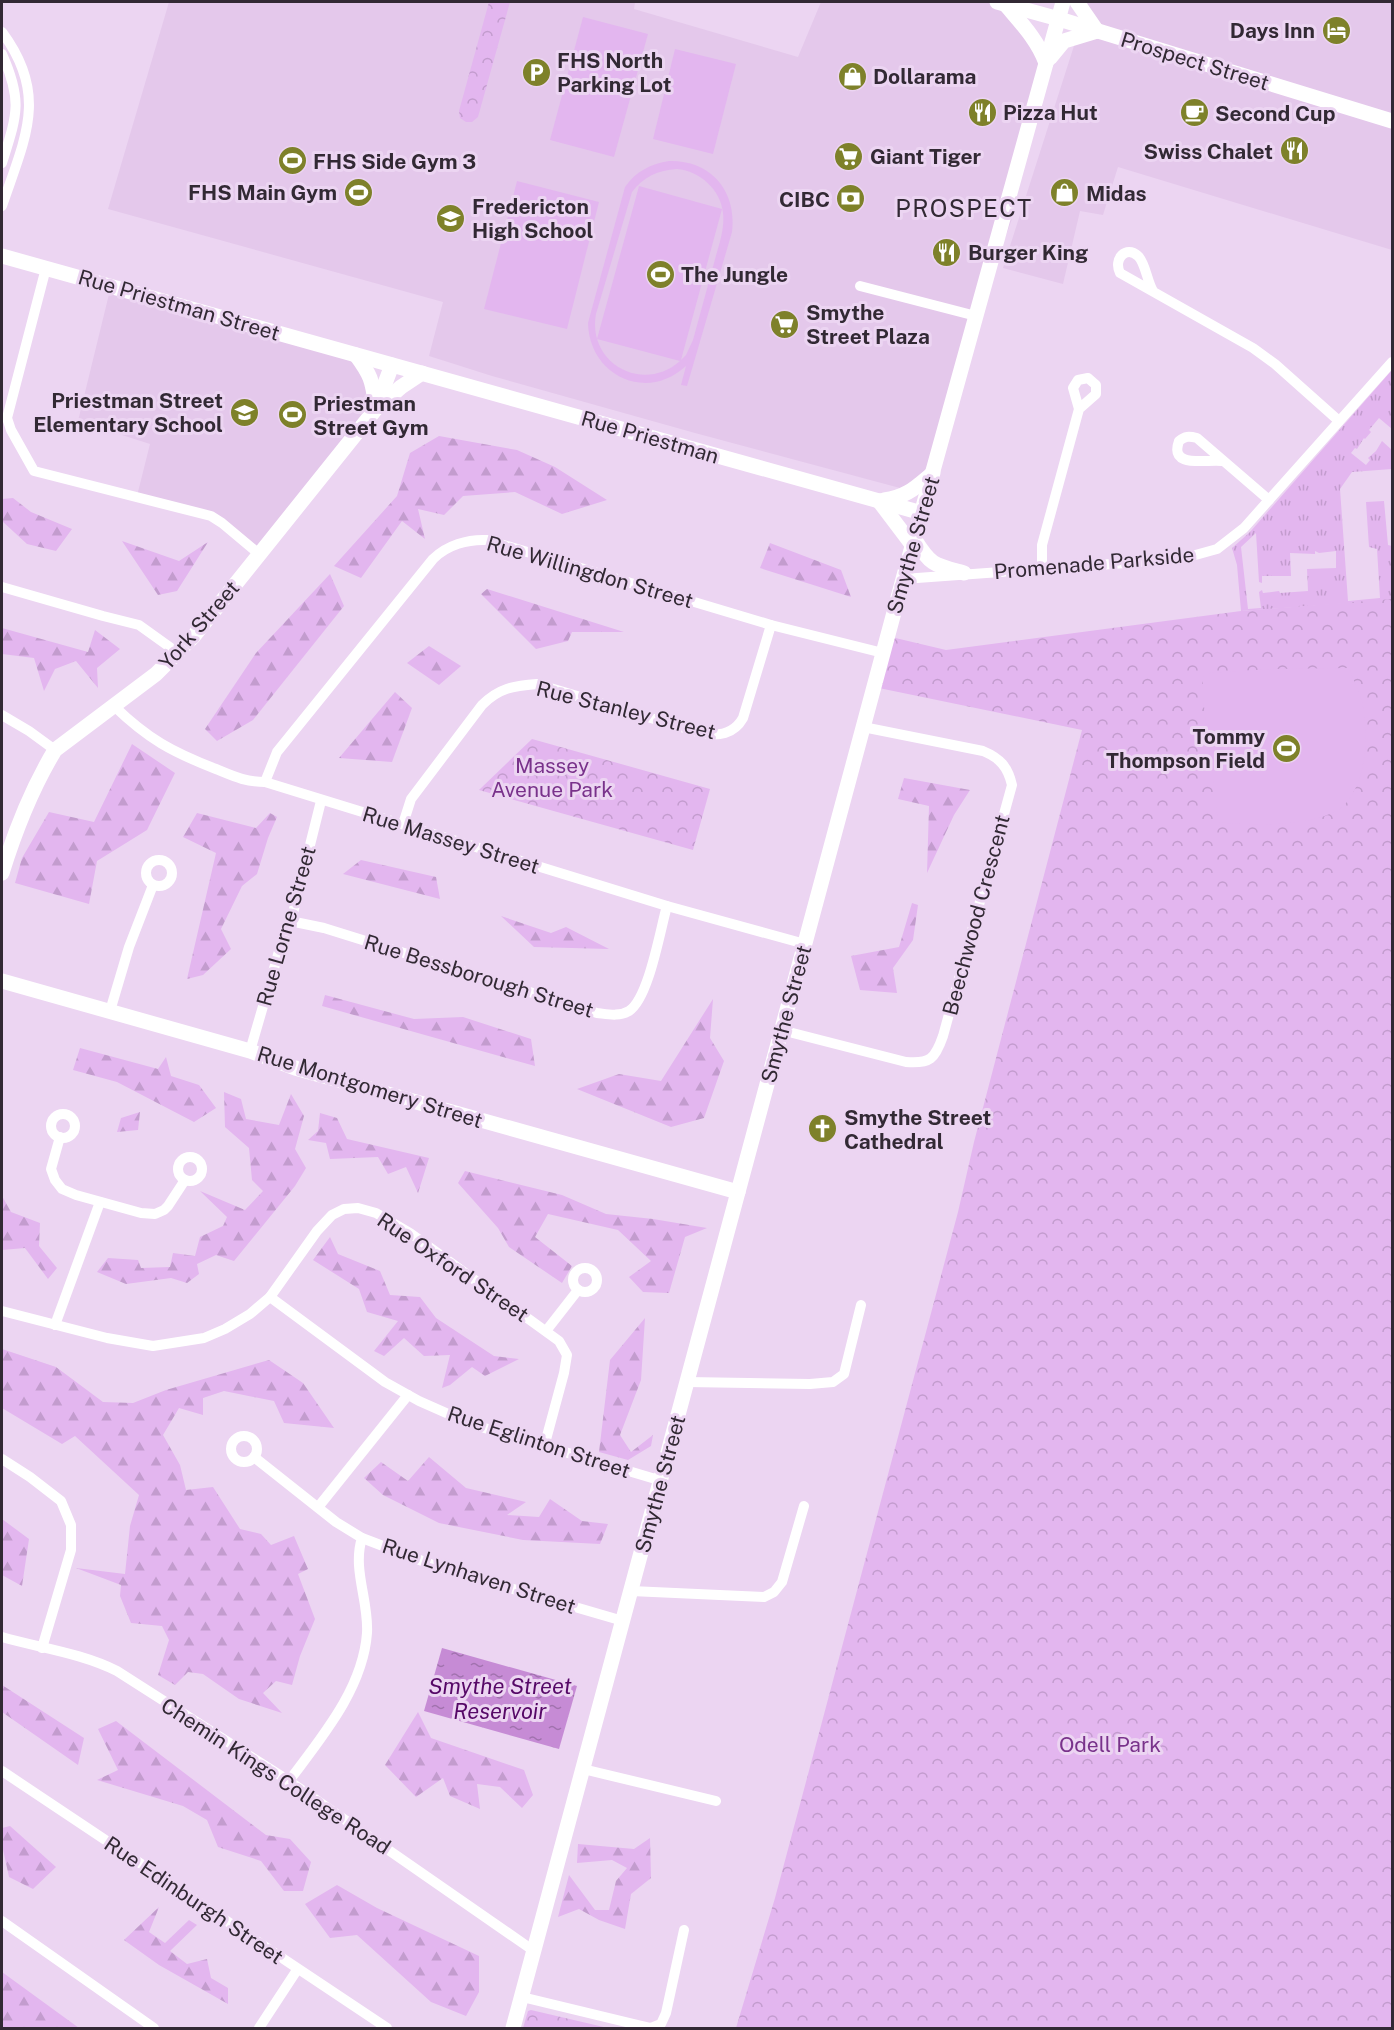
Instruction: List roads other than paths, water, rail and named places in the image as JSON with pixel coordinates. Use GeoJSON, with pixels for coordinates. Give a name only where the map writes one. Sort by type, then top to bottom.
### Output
{"type":"FeatureCollection","features":[{"type":"Feature","properties":{"kind":"main road"},"geometry":{"type":"LineString","coordinates":[[1021,8],[1036,2]]}},
{"type":"Feature","properties":{"kind":"main road","name":"Smythe Street"},"geometry":{"type":"LineString","coordinates":[[513,2028],[903,579],[1063,2]]}},
{"type":"Feature","properties":{"kind":"main road"},"geometry":{"type":"LineString","coordinates":[[1001,3],[1032,34],[1046,63],[1064,41],[1097,31],[1077,2]]}},
{"type":"Feature","properties":{"kind":"main road","name":"Prospect Street"},"geometry":{"type":"LineString","coordinates":[[1001,3],[1392,121]]}},
{"type":"Feature","properties":{"kind":"main road","name":"Rue Priestman Street"},"geometry":{"type":"LineString","coordinates":[[2,256],[356,356],[392,364]]}},
{"type":"Feature","properties":{"kind":"main road"},"geometry":{"type":"LineString","coordinates":[[356,356],[368,372],[373,384],[375,410]]}},
{"type":"Feature","properties":{"kind":"main road","name":"York Street"},"geometry":{"type":"LineString","coordinates":[[2,873],[6,843],[55,750],[141,686],[178,653],[375,410],[392,364]]}},
{"type":"Feature","properties":{"kind":"main road","name":"Rue Priestman"},"geometry":{"type":"LineString","coordinates":[[392,364],[922,513]]}},
{"type":"Feature","properties":{"kind":"main road"},"geometry":{"type":"LineString","coordinates":[[375,410],[400,387],[422,373]]}},
{"type":"Feature","properties":{"kind":"main road"},"geometry":{"type":"LineString","coordinates":[[879,501],[899,498],[912,491],[933,473]]}},
{"type":"Feature","properties":{"kind":"main road"},"geometry":{"type":"LineString","coordinates":[[879,501],[933,564],[964,573]]}},
{"type":"Feature","properties":{"kind":"main road","name":"Rue Montgomery Street"},"geometry":{"type":"LineString","coordinates":[[2,981],[250,1051],[295,1068],[738,1192]]}},
{"type":"Feature","properties":{"kind":"street"},"geometry":{"type":"LineString","coordinates":[[2,32],[20,60],[27,79],[29,116],[2,206]]}},
{"type":"Feature","properties":{"kind":"street"},"geometry":{"type":"LineString","coordinates":[[2,54],[14,84],[17,102],[2,163]]}},
{"type":"Feature","properties":{"kind":"street"},"geometry":{"type":"LineString","coordinates":[[46,268],[7,418],[10,430],[34,471],[211,516],[259,554]]}},
{"type":"Feature","properties":{"kind":"street"},"geometry":{"type":"LineString","coordinates":[[860,286],[976,316]]}},
{"type":"Feature","properties":{"kind":"street"},"geometry":{"type":"LineString","coordinates":[[1153,291],[1253,348],[1275,364],[1339,420]]}},
{"type":"Feature","properties":{"kind":"street","name":"Promenade Parkside"},"geometry":{"type":"LineString","coordinates":[[903,579],[1181,559],[1217,549],[1233,539],[1269,501],[1392,362]]}},
{"type":"Feature","properties":{"kind":"street"},"geometry":{"type":"LineString","coordinates":[[1042,568],[1042,545],[1079,409]]}},
{"type":"Feature","properties":{"kind":"street"},"geometry":{"type":"LineString","coordinates":[[1221,460],[1269,501]]}},
{"type":"Feature","properties":{"kind":"street","name":"Rue Willingdon Street"},"geometry":{"type":"LineString","coordinates":[[265,782],[277,752],[433,559],[440,552],[473,539],[487,540],[771,625],[883,654]]}},
{"type":"Feature","properties":{"kind":"street"},"geometry":{"type":"LineString","coordinates":[[2,587],[139,625],[178,653]]}},
{"type":"Feature","properties":{"kind":"street","name":"Rue Stanley Street"},"geometry":{"type":"LineString","coordinates":[[403,824],[411,799],[482,705],[493,694],[511,688],[537,684],[701,733],[722,735],[740,725],[771,625]]}},
{"type":"Feature","properties":{"kind":"street","name":"Rue Massey Street"},"geometry":{"type":"LineString","coordinates":[[114,706],[141,731],[171,751],[247,782],[265,782],[667,906],[805,944]]}},
{"type":"Feature","properties":{"kind":"street"},"geometry":{"type":"LineString","coordinates":[[2,715],[55,750]]}},
{"type":"Feature","properties":{"kind":"street","name":"Beechwood Crescent"},"geometry":{"type":"LineString","coordinates":[[782,1030],[906,1062],[921,1063],[932,1058],[939,1050],[944,1036],[1012,785],[1008,769],[992,754],[863,727]]}},
{"type":"Feature","properties":{"kind":"street","name":"Rue Lorne Street"},"geometry":{"type":"LineString","coordinates":[[250,1051],[272,973],[290,921],[321,801]]}},
{"type":"Feature","properties":{"kind":"street"},"geometry":{"type":"LineString","coordinates":[[110,1011],[129,947],[153,885]]}},
{"type":"Feature","properties":{"kind":"street","name":"Rue Bessborough Street"},"geometry":{"type":"LineString","coordinates":[[290,921],[324,928],[597,1013],[614,1015],[627,1012],[637,1003],[645,989],[667,906]]}},
{"type":"Feature","properties":{"kind":"street"},"geometry":{"type":"LineString","coordinates":[[60,1137],[52,1164],[55,1180],[62,1189],[100,1202],[141,1213],[155,1214],[168,1206],[185,1180]]}},
{"type":"Feature","properties":{"kind":"street"},"geometry":{"type":"LineString","coordinates":[[55,1325],[100,1202]]}},
{"type":"Feature","properties":{"kind":"street","name":"Rue Oxford Street"},"geometry":{"type":"LineString","coordinates":[[2,1311],[115,1340],[153,1346],[204,1338],[250,1314],[270,1298],[317,1231],[332,1215],[344,1209],[358,1208],[376,1213],[411,1233],[559,1341],[567,1355],[544,1447]]}},
{"type":"Feature","properties":{"kind":"street"},"geometry":{"type":"LineString","coordinates":[[546,1331],[578,1290]]}},
{"type":"Feature","properties":{"kind":"street","name":"Rue Eglinton Street"},"geometry":{"type":"LineString","coordinates":[[270,1298],[386,1382],[408,1395],[471,1424],[661,1479]]}},
{"type":"Feature","properties":{"kind":"street"},"geometry":{"type":"LineString","coordinates":[[687,1382],[810,1384],[833,1382],[844,1374],[861,1305]]}},
{"type":"Feature","properties":{"kind":"street"},"geometry":{"type":"LineString","coordinates":[[319,1506],[408,1395]]}},
{"type":"Feature","properties":{"kind":"street","name":"Rue Lynhaven Street"},"geometry":{"type":"LineString","coordinates":[[254,1457],[319,1506],[336,1522],[362,1538],[438,1567],[623,1621]]}},
{"type":"Feature","properties":{"kind":"street"},"geometry":{"type":"LineString","coordinates":[[2,1459],[30,1477],[60,1501],[71,1525],[71,1550],[42,1648]]}},
{"type":"Feature","properties":{"kind":"street"},"geometry":{"type":"LineString","coordinates":[[631,1591],[764,1597],[774,1592],[782,1582],[804,1506]]}},
{"type":"Feature","properties":{"kind":"street"},"geometry":{"type":"LineString","coordinates":[[289,1781],[340,1709],[362,1659],[367,1633],[358,1558],[362,1538]]}},
{"type":"Feature","properties":{"kind":"street","name":"Chemin Kings College Road"},"geometry":{"type":"LineString","coordinates":[[2,1637],[100,1662],[117,1671],[289,1781],[534,1951]]}},
{"type":"Feature","properties":{"kind":"street"},"geometry":{"type":"LineString","coordinates":[[583,1769],[716,1802]]}},
{"type":"Feature","properties":{"kind":"street","name":"Rue Edinburgh Street"},"geometry":{"type":"LineString","coordinates":[[2,1771],[387,2028]]}},
{"type":"Feature","properties":{"kind":"street"},"geometry":{"type":"LineString","coordinates":[[2,1921],[154,2028]]}},
{"type":"Feature","properties":{"kind":"street"},"geometry":{"type":"LineString","coordinates":[[522,1997],[651,2028],[661,2024],[666,2013],[684,1930]]}},
{"type":"Feature","properties":{"kind":"street"},"geometry":{"type":"LineString","coordinates":[[259,2028],[297,1970]]}},
{"type":"Feature","properties":{"kind":"water","name":"Smythe Street Reservoir"},"geometry":{"type":"Polygon","coordinates":[[[442,1648],[577,1686],[559,1749],[424,1711],[442,1648]]]}},
{"type":"Feature","properties":{"kind":"place","name":"Days Inn"},"geometry":{"type":"Point","coordinates":[1336,30]}},
{"type":"Feature","properties":{"kind":"place","name":"FHS North Parking Lot"},"geometry":{"type":"Point","coordinates":[536,72]}},
{"type":"Feature","properties":{"kind":"place","name":"Dollarama"},"geometry":{"type":"Point","coordinates":[852,76]}},
{"type":"Feature","properties":{"kind":"place","name":"Pizza Hut"},"geometry":{"type":"Point","coordinates":[982,112]}},
{"type":"Feature","properties":{"kind":"place","name":"Second Cup"},"geometry":{"type":"Point","coordinates":[1194,113]}},
{"type":"Feature","properties":{"kind":"place","name":"Swiss Chalet"},"geometry":{"type":"Point","coordinates":[1294,151]}},
{"type":"Feature","properties":{"kind":"place","name":"Giant Tiger"},"geometry":{"type":"Point","coordinates":[849,156]}},
{"type":"Feature","properties":{"kind":"place","name":"FHS Side Gym 3"},"geometry":{"type":"Point","coordinates":[292,161]}},
{"type":"Feature","properties":{"kind":"place","name":"FHS Main Gym"},"geometry":{"type":"Point","coordinates":[358,192]}},
{"type":"Feature","properties":{"kind":"place","name":"Midas"},"geometry":{"type":"Point","coordinates":[1065,193]}},
{"type":"Feature","properties":{"kind":"place","name":"CIBC"},"geometry":{"type":"Point","coordinates":[851,199]}},
{"type":"Feature","properties":{"kind":"place","name":"Fredericton High School"},"geometry":{"type":"Point","coordinates":[451,218]}},
{"type":"Feature","properties":{"kind":"place","name":"Burger King"},"geometry":{"type":"Point","coordinates":[947,252]}},
{"type":"Feature","properties":{"kind":"place","name":"The Jungle"},"geometry":{"type":"Point","coordinates":[660,274]}},
{"type":"Feature","properties":{"kind":"place","name":"Smythe Street Plaza"},"geometry":{"type":"Point","coordinates":[785,324]}},
{"type":"Feature","properties":{"kind":"place","name":"Priestman Street Elementary School"},"geometry":{"type":"Point","coordinates":[244,412]}},
{"type":"Feature","properties":{"kind":"place","name":"Priestman Street Gym"},"geometry":{"type":"Point","coordinates":[292,415]}},
{"type":"Feature","properties":{"kind":"place","name":"Tommy Thompson Field"},"geometry":{"type":"Point","coordinates":[1286,748]}},
{"type":"Feature","properties":{"kind":"place","name":"Smythe Street Cathedral"},"geometry":{"type":"Point","coordinates":[823,1129]}},
{"type":"Feature","properties":{"kind":"district","name":"PROSPECT"},"geometry":{"type":"Point","coordinates":[964,208]}},
{"type":"Feature","properties":{"kind":"park label","name":"Massey Avenue Park"},"geometry":{"type":"Point","coordinates":[552,777]}},
{"type":"Feature","properties":{"kind":"park label","name":"Odell Park"},"geometry":{"type":"Point","coordinates":[1110,1744]}}]}
